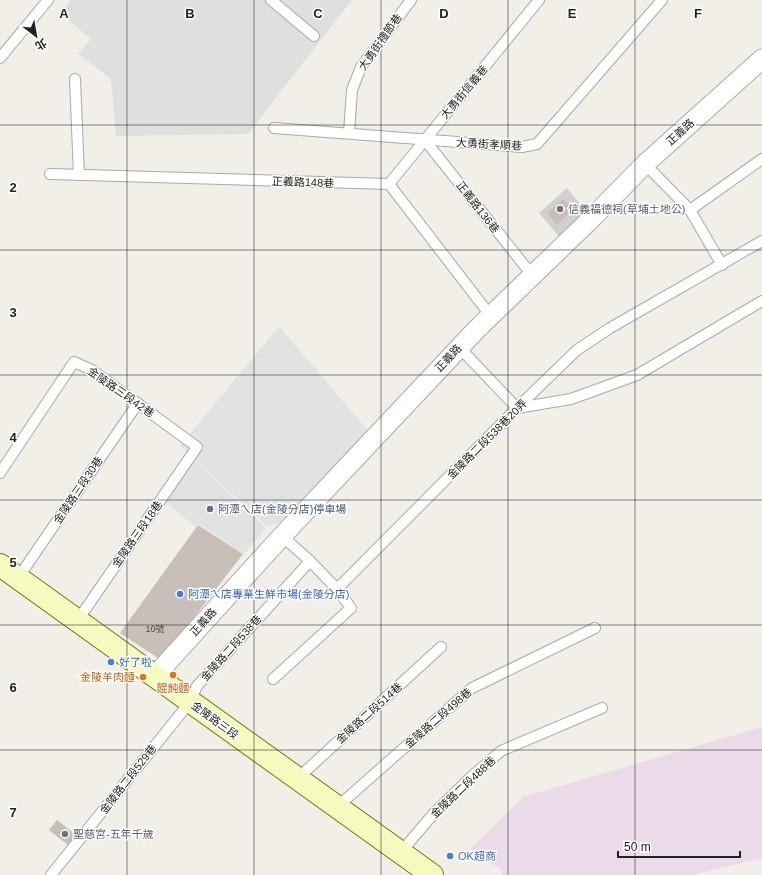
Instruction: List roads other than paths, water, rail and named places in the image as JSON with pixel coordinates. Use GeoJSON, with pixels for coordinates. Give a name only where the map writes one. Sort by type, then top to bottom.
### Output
{"type":"FeatureCollection","features":[{"type":"Feature","properties":{"kind":"main road","name":"金陵路三段"},"geometry":{"type":"LineString","coordinates":[[0,565],[78,620],[154,677],[401,852],[430,875]]}},
{"type":"Feature","properties":{"kind":"street","name":"正義路"},"geometry":{"type":"LineString","coordinates":[[154,677],[282,536],[459,347],[594,216],[645,164],[762,60]]}},
{"type":"Feature","properties":{"kind":"lane"},"geometry":{"type":"LineString","coordinates":[[0,58],[48,0]]}},
{"type":"Feature","properties":{"kind":"lane"},"geometry":{"type":"LineString","coordinates":[[271,0],[314,36]]}},
{"type":"Feature","properties":{"kind":"lane","name":"大勇街禮節巷"},"geometry":{"type":"LineString","coordinates":[[349,134],[352,90],[361,68],[411,0]]}},
{"type":"Feature","properties":{"kind":"lane","name":"大勇街信義巷"},"geometry":{"type":"LineString","coordinates":[[389,184],[539,0]]}},
{"type":"Feature","properties":{"kind":"lane","name":"大勇街孝順巷"},"geometry":{"type":"LineString","coordinates":[[274,128],[522,147],[537,144],[662,0]]}},
{"type":"Feature","properties":{"kind":"lane"},"geometry":{"type":"LineString","coordinates":[[75,80],[79,175]]}},
{"type":"Feature","properties":{"kind":"lane","name":"正義路136巷"},"geometry":{"type":"LineString","coordinates":[[424,140],[532,275]]}},
{"type":"Feature","properties":{"kind":"lane"},"geometry":{"type":"LineString","coordinates":[[690,210],[762,159]]}},
{"type":"Feature","properties":{"kind":"lane"},"geometry":{"type":"LineString","coordinates":[[645,164],[690,210],[722,265]]}},
{"type":"Feature","properties":{"kind":"lane","name":"正義路148巷"},"geometry":{"type":"LineString","coordinates":[[50,174],[389,184]]}},
{"type":"Feature","properties":{"kind":"lane"},"geometry":{"type":"LineString","coordinates":[[389,184],[490,316]]}},
{"type":"Feature","properties":{"kind":"lane","name":"金陵路二段538巷20弄"},"geometry":{"type":"LineString","coordinates":[[336,589],[517,408],[578,350],[610,328],[762,241]]}},
{"type":"Feature","properties":{"kind":"lane"},"geometry":{"type":"LineString","coordinates":[[459,347],[517,408],[571,398],[637,375],[762,301]]}},
{"type":"Feature","properties":{"kind":"lane","name":"金陵路三段42巷"},"geometry":{"type":"LineString","coordinates":[[0,473],[74,362],[92,370],[197,447]]}},
{"type":"Feature","properties":{"kind":"lane","name":"金陵路三段30巷"},"geometry":{"type":"LineString","coordinates":[[18,578],[138,403]]}},
{"type":"Feature","properties":{"kind":"lane","name":"金陵路三段18巷"},"geometry":{"type":"LineString","coordinates":[[78,620],[197,447]]}},
{"type":"Feature","properties":{"kind":"lane"},"geometry":{"type":"LineString","coordinates":[[273,679],[351,608],[310,561],[282,536]]}},
{"type":"Feature","properties":{"kind":"lane","name":"金陵路二段538巷"},"geometry":{"type":"LineString","coordinates":[[190,702],[197,686],[310,561]]}},
{"type":"Feature","properties":{"kind":"lane","name":"金陵路二段498巷"},"geometry":{"type":"LineString","coordinates":[[337,807],[472,688],[595,628]]}},
{"type":"Feature","properties":{"kind":"lane","name":"金陵路二段514巷"},"geometry":{"type":"LineString","coordinates":[[297,779],[441,647]]}},
{"type":"Feature","properties":{"kind":"lane","name":"金陵路二段529巷"},"geometry":{"type":"LineString","coordinates":[[51,875],[190,702]]}},
{"type":"Feature","properties":{"kind":"lane","name":"金陵路二段488巷"},"geometry":{"type":"LineString","coordinates":[[401,852],[435,812],[470,777],[501,751],[602,708]]}},
{"type":"Feature","properties":{"kind":"place","name":"信義福德祠(草埔土地公)"},"geometry":{"type":"Point","coordinates":[560,209]}},
{"type":"Feature","properties":{"kind":"place","name":"阿潭ㄟ店(金陵分店)停車場"},"geometry":{"type":"Point","coordinates":[210,509]}},
{"type":"Feature","properties":{"kind":"place","name":"阿潭ㄟ店專業生鮮市場(金陵分店)"},"geometry":{"type":"Point","coordinates":[180,594]}},
{"type":"Feature","properties":{"kind":"place","name":"好了啦"},"geometry":{"type":"Point","coordinates":[111,662]}},
{"type":"Feature","properties":{"kind":"place","name":"餛飩麵"},"geometry":{"type":"Point","coordinates":[173,675]}},
{"type":"Feature","properties":{"kind":"place","name":"金陵羊肉麵"},"geometry":{"type":"Point","coordinates":[143,677]}},
{"type":"Feature","properties":{"kind":"place","name":"聖慈宮-五年千歲"},"geometry":{"type":"Point","coordinates":[65,834]}},
{"type":"Feature","properties":{"kind":"place","name":"OK超商"},"geometry":{"type":"Point","coordinates":[450,856]}}]}
